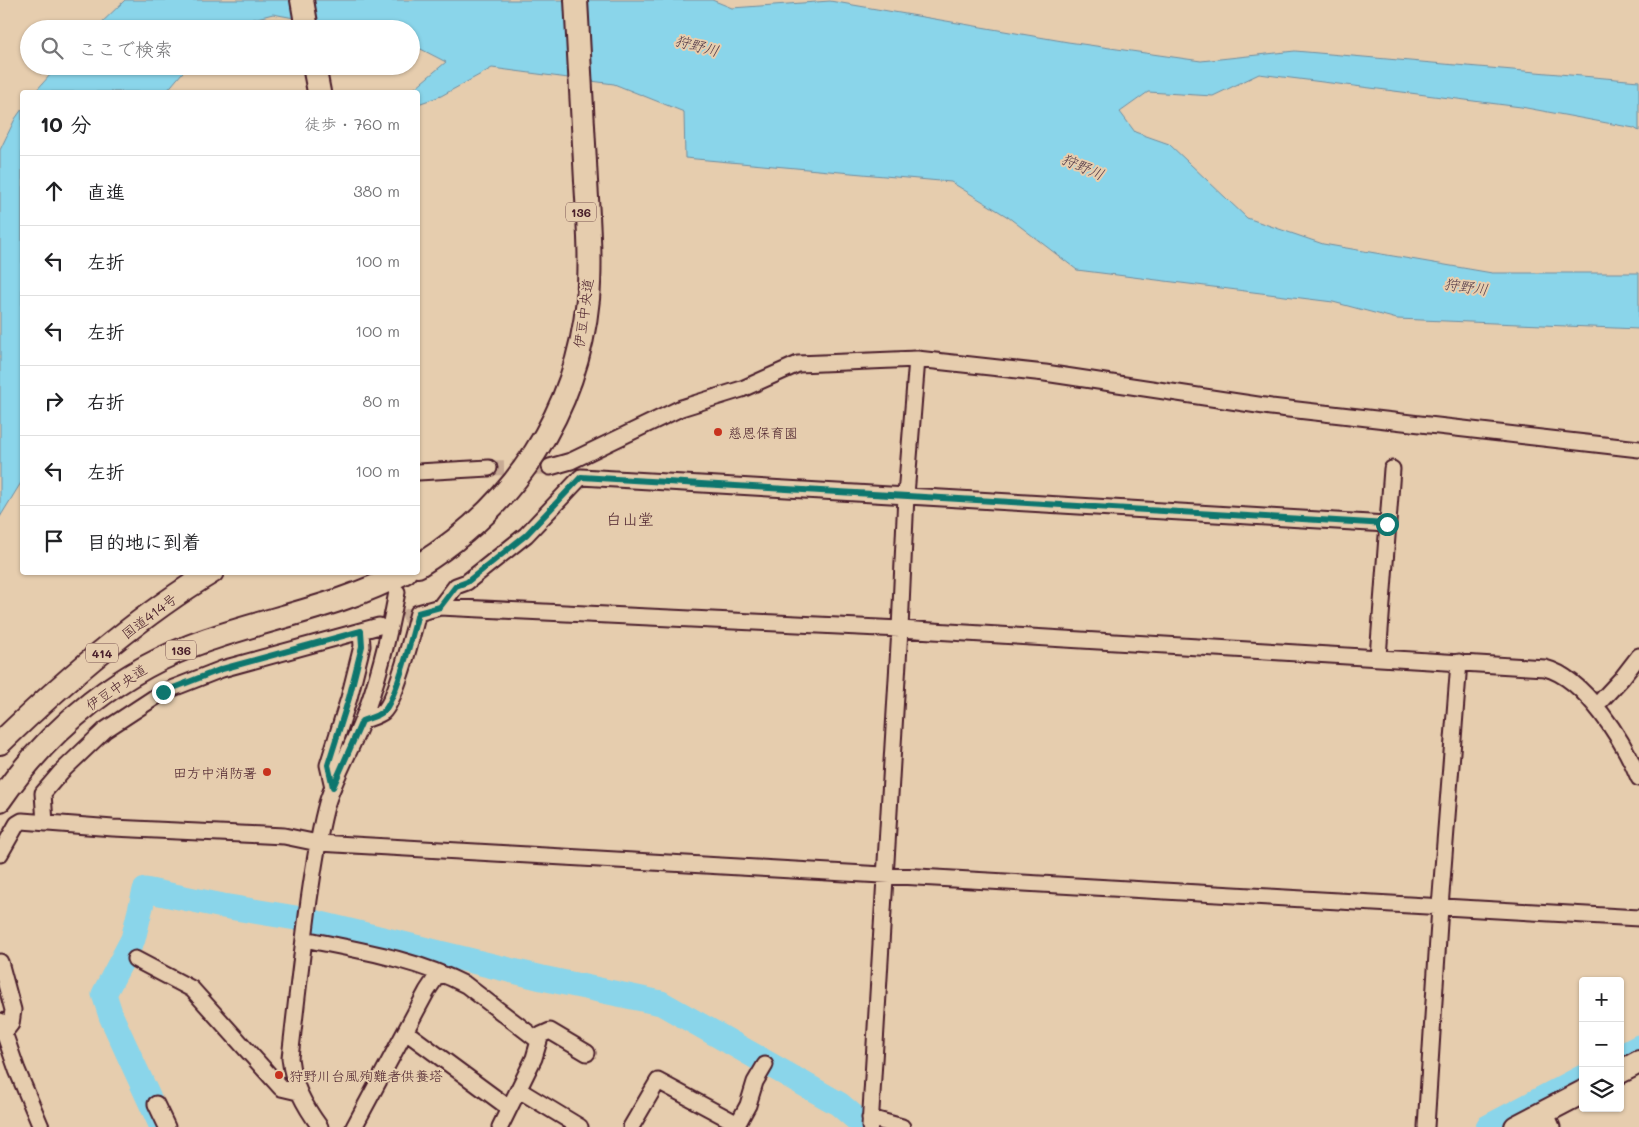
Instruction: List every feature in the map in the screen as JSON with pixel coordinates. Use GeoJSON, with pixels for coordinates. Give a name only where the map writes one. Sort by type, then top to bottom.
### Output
{"type":"FeatureCollection","features":[{"type":"Feature","properties":{"kind":"highway"},"geometry":{"type":"LineString","coordinates":[[302,0],[306,20]]}},
{"type":"Feature","properties":{"kind":"highway","name":"伊豆中央道"},"geometry":{"type":"LineString","coordinates":[[420,565],[468,530],[506,493],[520,475],[547,434],[572,352],[583,290],[569,0]]}},
{"type":"Feature","properties":{"kind":"highway","name":"伊豆中央道"},"geometry":{"type":"LineString","coordinates":[[420,556],[470,519],[498,490],[530,449],[551,418],[567,388],[578,353],[586,314],[588,222],[576,0]]}},
{"type":"Feature","properties":{"kind":"highway"},"geometry":{"type":"LineString","coordinates":[[316,75],[319,90]]}},
{"type":"Feature","properties":{"kind":"highway","name":"国道414号"},"geometry":{"type":"LineString","coordinates":[[0,743],[45,699],[169,600],[207,575]]}},
{"type":"Feature","properties":{"kind":"highway","name":"伊豆中央道"},"geometry":{"type":"LineString","coordinates":[[0,786],[38,740],[68,711],[97,688],[153,654],[197,636],[341,591],[397,579]]}},
{"type":"Feature","properties":{"kind":"highway","name":"伊豆中央道"},"geometry":{"type":"LineString","coordinates":[[0,800],[31,759],[61,728],[101,695],[131,674],[181,649],[344,598],[397,579]]}},
{"type":"Feature","properties":{"kind":"highway"},"geometry":{"type":"LineString","coordinates":[[1624,1070],[1639,1062]]}},
{"type":"Feature","properties":{"kind":"highway"},"geometry":{"type":"LineString","coordinates":[[1516,1127],[1549,1119],[1579,1095]]}},
{"type":"Feature","properties":{"kind":"street"},"geometry":{"type":"LineString","coordinates":[[902,1127],[870,1122],[900,629],[906,495],[917,359]]}},
{"type":"Feature","properties":{"kind":"street"},"geometry":{"type":"LineString","coordinates":[[550,467],[571,461],[591,452],[681,408],[742,389],[798,364],[917,359],[1045,373],[1271,407],[1639,449]]}},
{"type":"Feature","properties":{"kind":"street"},"geometry":{"type":"LineString","coordinates":[[420,472],[489,468]]}},
{"type":"Feature","properties":{"kind":"street"},"geometry":{"type":"LineString","coordinates":[[1378,657],[1392,469]]}},
{"type":"Feature","properties":{"kind":"street"},"geometry":{"type":"LineString","coordinates":[[440,607],[456,586],[467,582],[526,535],[581,477],[1387,524]]}},
{"type":"Feature","properties":{"kind":"street"},"geometry":{"type":"LineString","coordinates":[[320,1127],[310,1114],[298,1092],[292,1075],[290,1058],[304,939],[318,843],[333,787],[362,721],[386,648],[397,579]]}},
{"type":"Feature","properties":{"kind":"street"},"geometry":{"type":"LineString","coordinates":[[362,721],[384,711],[390,704],[409,649],[418,613],[440,607],[900,629],[1545,668],[1554,670],[1568,678],[1596,706],[1633,765],[1639,778]]}},
{"type":"Feature","properties":{"kind":"street"},"geometry":{"type":"LineString","coordinates":[[45,823],[43,793],[61,772],[105,730],[163,692],[222,669],[379,626]]}},
{"type":"Feature","properties":{"kind":"street"},"geometry":{"type":"LineString","coordinates":[[333,787],[328,765],[362,646],[361,631]]}},
{"type":"Feature","properties":{"kind":"street"},"geometry":{"type":"LineString","coordinates":[[1596,706],[1639,656]]}},
{"type":"Feature","properties":{"kind":"street"},"geometry":{"type":"LineString","coordinates":[[1426,1127],[1440,908],[1459,662]]}},
{"type":"Feature","properties":{"kind":"street"},"geometry":{"type":"LineString","coordinates":[[0,854],[17,824],[22,821],[113,828],[284,836],[318,843],[1639,918]]}},
{"type":"Feature","properties":{"kind":"street"},"geometry":{"type":"LineString","coordinates":[[304,939],[380,954],[440,974],[466,985],[539,1041]]}},
{"type":"Feature","properties":{"kind":"street"},"geometry":{"type":"LineString","coordinates":[[134,959],[192,989],[281,1088],[298,1092]]}},
{"type":"Feature","properties":{"kind":"street"},"geometry":{"type":"LineString","coordinates":[[0,962],[13,1010],[11,1024],[2,1027],[17,1070],[41,1127]]}},
{"type":"Feature","properties":{"kind":"street"},"geometry":{"type":"LineString","coordinates":[[354,1127],[428,991],[440,974]]}},
{"type":"Feature","properties":{"kind":"street"},"geometry":{"type":"LineString","coordinates":[[500,1127],[534,1058],[541,1035],[550,1031],[587,1053]]}},
{"type":"Feature","properties":{"kind":"street"},"geometry":{"type":"LineString","coordinates":[[406,1032],[509,1108]]}},
{"type":"Feature","properties":{"kind":"street"},"geometry":{"type":"LineString","coordinates":[[631,1127],[658,1081],[737,1126],[748,1105],[752,1087],[765,1065]]}},
{"type":"Feature","properties":{"kind":"street"},"geometry":{"type":"LineString","coordinates":[[519,1090],[580,1127]]}},
{"type":"Feature","properties":{"kind":"street"},"geometry":{"type":"LineString","coordinates":[[156,1104],[167,1127]]}},
{"type":"Feature","properties":{"kind":"water","name":"狩野川"},"geometry":{"type":"Polygon","coordinates":[[[125,0],[712,0],[732,8],[830,1],[1068,42],[1201,61],[1295,51],[1639,81],[1639,131],[1634,128],[1521,107],[1259,74],[1213,96],[1148,92],[1120,112],[1135,132],[1169,144],[1247,218],[1323,244],[1492,273],[1639,273],[1639,329],[1397,319],[1333,302],[1077,270],[1008,217],[951,182],[685,158],[684,112],[614,84],[492,68],[441,96],[420,103],[420,90],[412,90],[446,62],[420,49],[420,20],[305,20],[273,14],[249,20],[104,20],[125,0]]]}},
{"type":"Feature","properties":{"kind":"water"},"geometry":{"type":"Polygon","coordinates":[[[50,75],[180,75],[168,90],[37,90],[50,75]]]}},
{"type":"Feature","properties":{"kind":"water"},"geometry":{"type":"Polygon","coordinates":[[[20,112],[20,484],[0,517],[0,150],[20,112]]]}},
{"type":"Feature","properties":{"kind":"waterway"},"geometry":{"type":"LineString","coordinates":[[162,1127],[111,1016],[104,994],[133,939],[145,890],[223,906],[296,918],[542,978],[661,1003],[839,1104],[860,1122],[878,1127]]}},
{"type":"Feature","properties":{"kind":"waterway"},"geometry":{"type":"LineString","coordinates":[[1624,1055],[1639,1047]]}},
{"type":"Feature","properties":{"kind":"waterway"},"geometry":{"type":"LineString","coordinates":[[1488,1127],[1579,1079]]}},
{"type":"Feature","properties":{"kind":"tunnel"},"geometry":{"type":"LineString","coordinates":[[489,468],[550,467]]}},
{"type":"Feature","properties":{"kind":"tunnel"},"geometry":{"type":"LineString","coordinates":[[381,625],[418,613]]}},
{"type":"Feature","properties":{"kind":"place","name":"慈恩保育園"},"geometry":{"type":"Point","coordinates":[718,432]}},
{"type":"Feature","properties":{"kind":"place","name":"田方中消防署"},"geometry":{"type":"Point","coordinates":[267,772]}},
{"type":"Feature","properties":{"kind":"place","name":"狩野川台風殉難者供養塔"},"geometry":{"type":"Point","coordinates":[279,1075]}},
{"type":"Feature","properties":{"kind":"district","name":"白山堂"},"geometry":{"type":"Point","coordinates":[630,518]}},
{"type":"Feature","properties":{"kind":"route"},"geometry":{"type":"LineString","coordinates":[[163,692],[222,669],[361,631],[362,646],[349,698],[328,765],[333,787],[362,721],[384,711],[390,704],[409,649],[418,613],[440,607],[456,586],[467,582],[526,535],[581,477],[1387,524]]}}]}
